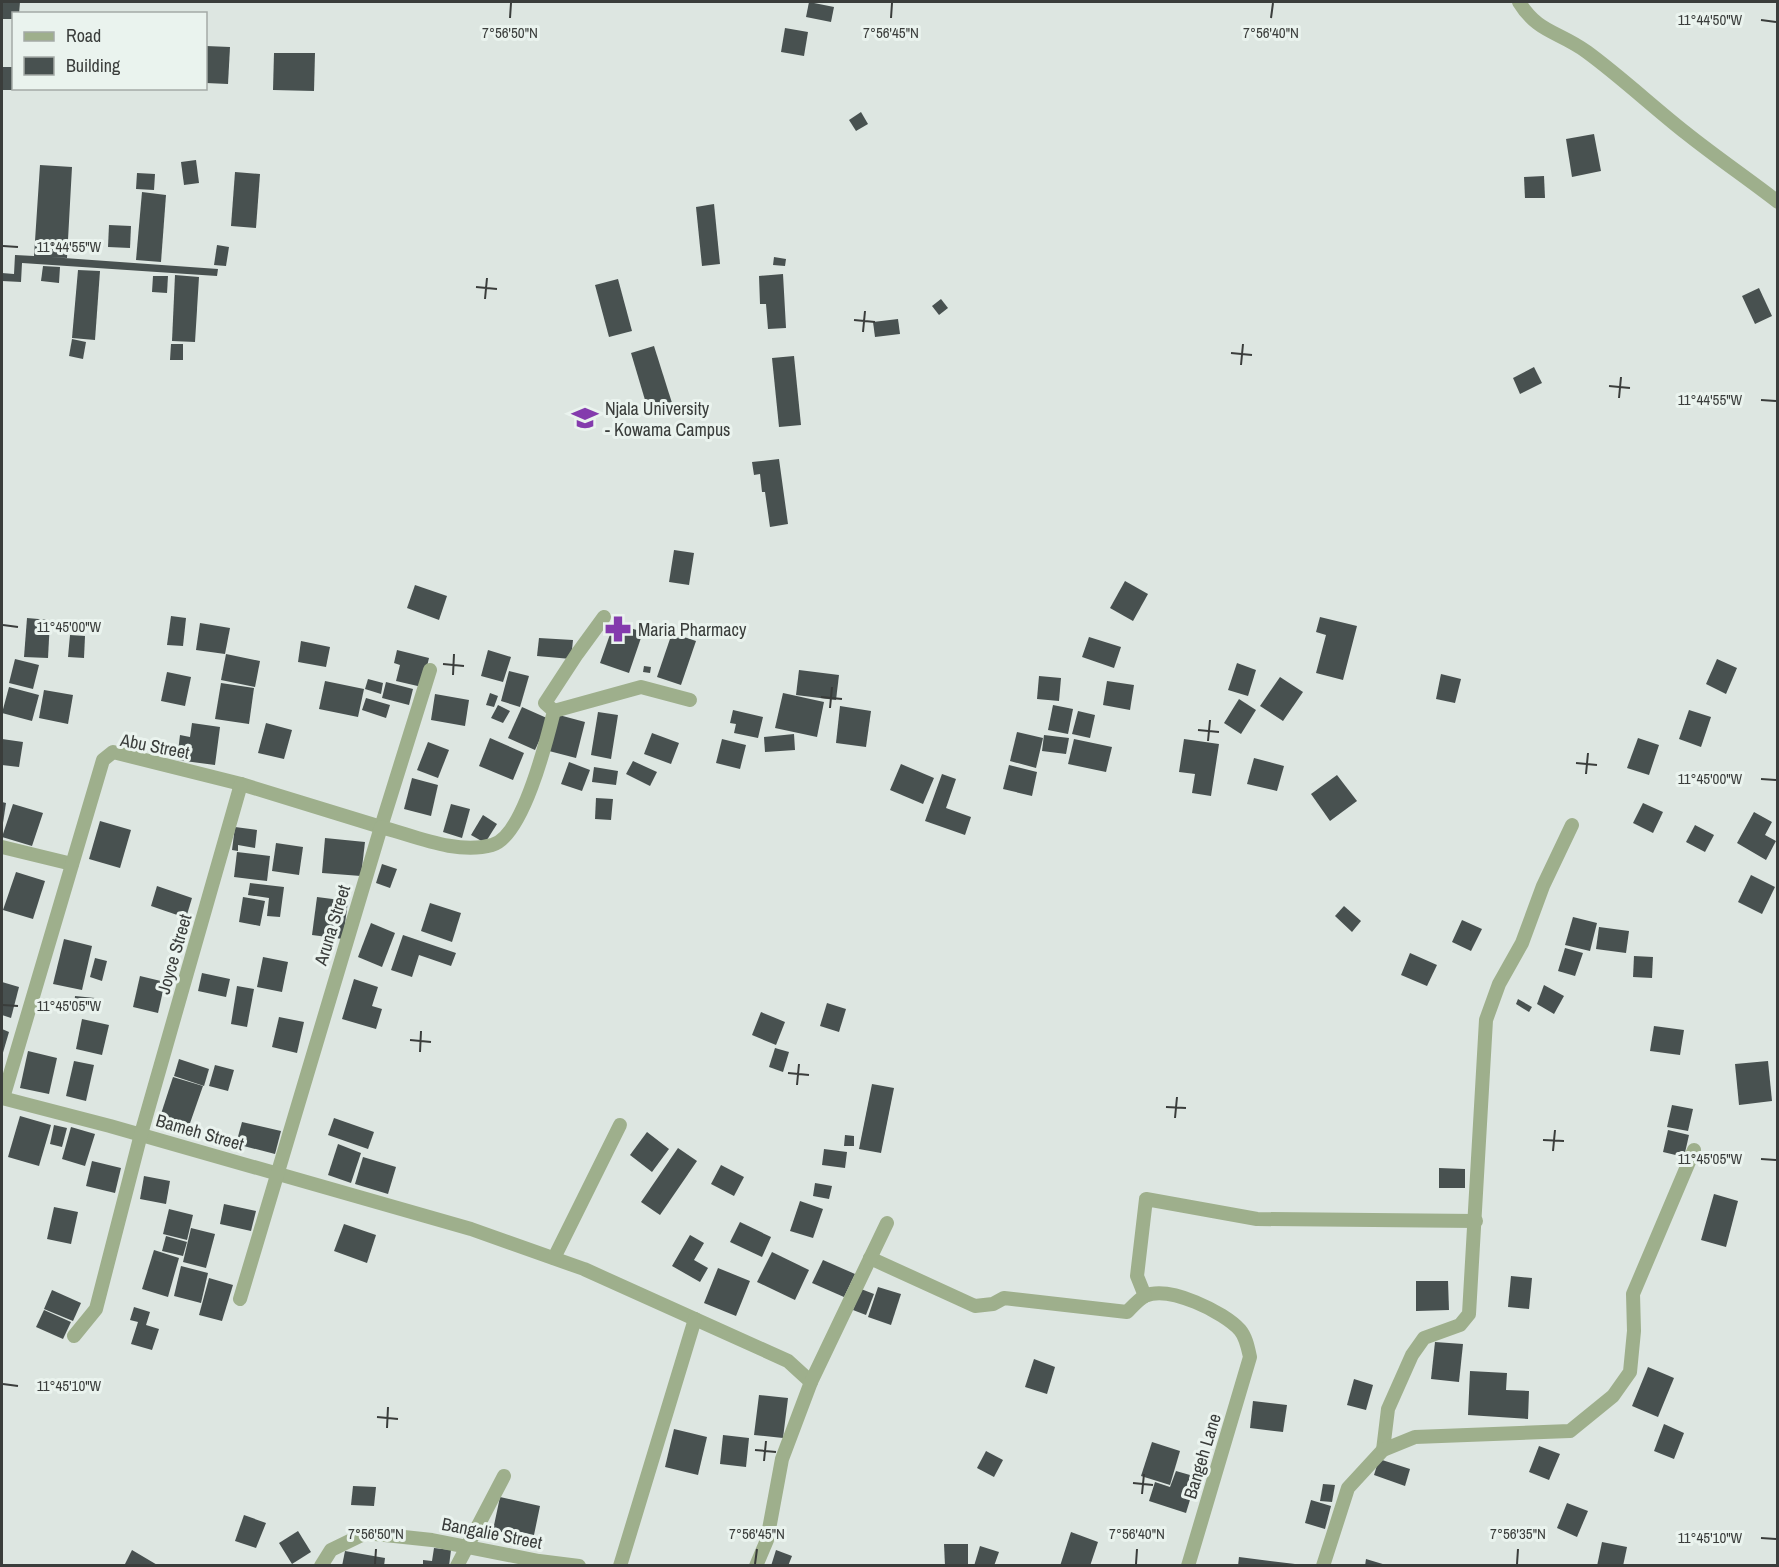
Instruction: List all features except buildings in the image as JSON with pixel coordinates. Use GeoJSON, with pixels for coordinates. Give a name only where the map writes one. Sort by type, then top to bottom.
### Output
{"type":"FeatureCollection","features":[{"type":"Feature","properties":{"kind":"street"},"geometry":{"type":"LineString","coordinates":[[1519,2],[1529,19],[1539,27],[1559,33],[1587,52],[1687,134],[1778,202]]}},
{"type":"Feature","properties":{"kind":"street"},"geometry":{"type":"LineString","coordinates":[[430,670],[381,827],[448,845],[471,848],[495,845],[513,826],[539,771],[550,707],[604,617]]}},
{"type":"Feature","properties":{"kind":"street"},"geometry":{"type":"LineString","coordinates":[[550,707],[641,687],[690,700]]}},
{"type":"Feature","properties":{"kind":"street","name":"Abu Street"},"geometry":{"type":"LineString","coordinates":[[2,1098],[103,760],[113,752],[241,784],[381,827]]}},
{"type":"Feature","properties":{"kind":"street","name":"Joyce Street"},"geometry":{"type":"LineString","coordinates":[[74,1336],[96,1309],[141,1134],[241,784]]}},
{"type":"Feature","properties":{"kind":"street"},"geometry":{"type":"LineString","coordinates":[[1383,1450],[1388,1409],[1412,1355],[1424,1338],[1460,1325],[1468,1314],[1476,1221],[1486,1020],[1499,984],[1522,944],[1543,886],[1572,825]]}},
{"type":"Feature","properties":{"kind":"street","name":"Aruna Street"},"geometry":{"type":"LineString","coordinates":[[240,1299],[381,827]]}},
{"type":"Feature","properties":{"kind":"street"},"geometry":{"type":"LineString","coordinates":[[2,847],[72,864]]}},
{"type":"Feature","properties":{"kind":"street","name":"Bameh Street"},"geometry":{"type":"LineString","coordinates":[[2,1098],[141,1134],[471,1229],[554,1258],[585,1269],[788,1361],[811,1382]]}},
{"type":"Feature","properties":{"kind":"street"},"geometry":{"type":"LineString","coordinates":[[554,1258],[620,1125]]}},
{"type":"Feature","properties":{"kind":"street"},"geometry":{"type":"LineString","coordinates":[[1323,1566],[1348,1488],[1383,1450],[1415,1437],[1570,1431],[1613,1396],[1629,1372],[1634,1331],[1633,1294],[1694,1150]]}},
{"type":"Feature","properties":{"kind":"street"},"geometry":{"type":"LineString","coordinates":[[870,1258],[975,1306],[993,1304],[1004,1298],[1127,1312],[1145,1296],[1137,1276],[1146,1199],[1257,1219],[1476,1221]]}},
{"type":"Feature","properties":{"kind":"street"},"geometry":{"type":"LineString","coordinates":[[756,1566],[767,1540],[782,1459],[811,1382],[887,1223]]}},
{"type":"Feature","properties":{"kind":"street","name":"Bangeh Lane"},"geometry":{"type":"LineString","coordinates":[[1145,1296],[1160,1293],[1201,1303],[1240,1330],[1250,1357],[1188,1566]]}},
{"type":"Feature","properties":{"kind":"street"},"geometry":{"type":"LineString","coordinates":[[620,1566],[695,1319]]}},
{"type":"Feature","properties":{"kind":"street"},"geometry":{"type":"LineString","coordinates":[[458,1566],[504,1476]]}},
{"type":"Feature","properties":{"kind":"street","name":"Bangalie Street"},"geometry":{"type":"LineString","coordinates":[[321,1566],[331,1550],[366,1533],[467,1546],[579,1566]]}},
{"type":"Feature","properties":{"kind":"place","name":"Njala University - Kowama Campus"},"geometry":{"type":"Point","coordinates":[585,418]}},
{"type":"Feature","properties":{"kind":"place","name":"Maria Pharmacy"},"geometry":{"type":"Point","coordinates":[618,629]}}]}
